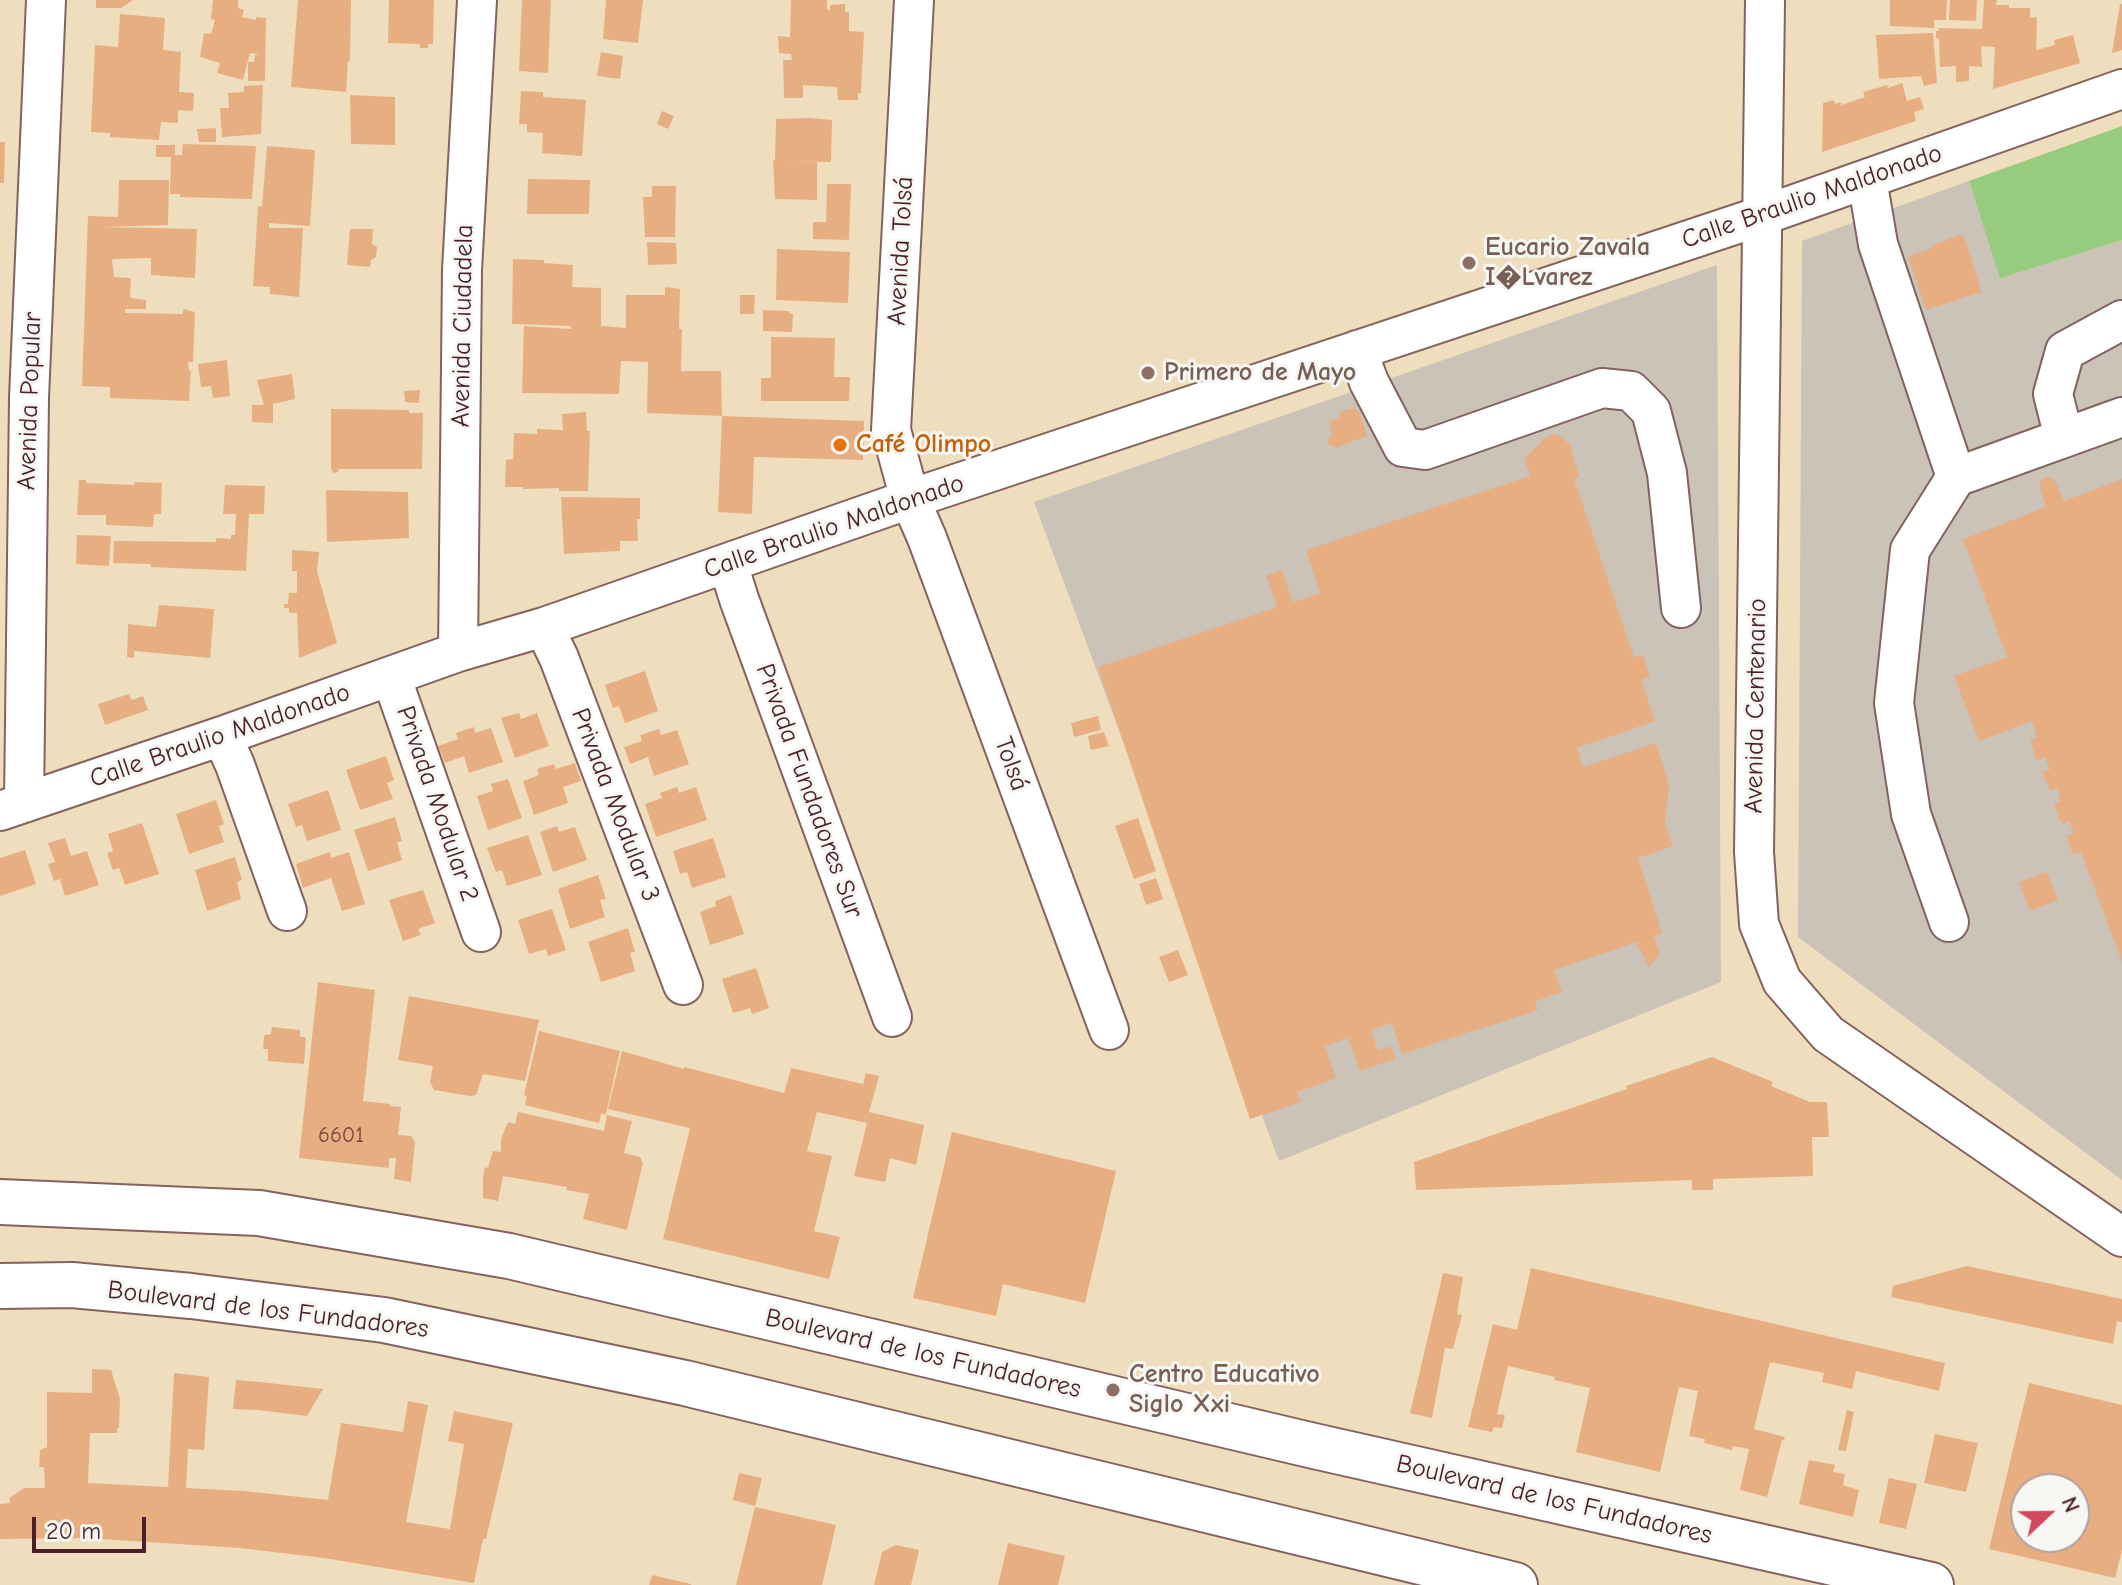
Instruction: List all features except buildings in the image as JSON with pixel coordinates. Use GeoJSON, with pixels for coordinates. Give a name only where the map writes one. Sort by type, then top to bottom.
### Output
{"type":"FeatureCollection","features":[{"type":"Feature","properties":{"kind":"main road","name":"Boulevard de los Fundadores"},"geometry":{"type":"LineString","coordinates":[[0,1202],[259,1213],[509,1256],[1329,1450],[1931,1585]]}},
{"type":"Feature","properties":{"kind":"main road","name":"Boulevard de los Fundadores"},"geometry":{"type":"LineString","coordinates":[[2,1293],[72,1285],[384,1320],[685,1383],[1515,1585]]}},
{"type":"Feature","properties":{"kind":"street","name":"Avenida Popular"},"geometry":{"type":"LineString","coordinates":[[12,807],[46,0]]}},
{"type":"Feature","properties":{"kind":"street","name":"Avenida Ciudadela"},"geometry":{"type":"LineString","coordinates":[[458,652],[462,270],[477,0]]}},
{"type":"Feature","properties":{"kind":"street","name":"Avenida Tolsá"},"geometry":{"type":"LineString","coordinates":[[910,499],[891,430],[914,0]]}},
{"type":"Feature","properties":{"kind":"street","name":"Avenida Centenario"},"geometry":{"type":"LineString","coordinates":[[1765,0],[1754,852],[1759,924],[1782,981],[1828,1034],[2122,1237]]}},
{"type":"Feature","properties":{"kind":"street","name":"Calle Braulio Maldonado"},"geometry":{"type":"LineString","coordinates":[[12,807],[458,652],[544,627],[728,564],[910,499],[1761,216],[2122,89]]}},
{"type":"Feature","properties":{"kind":"street"},"geometry":{"type":"LineString","coordinates":[[1867,179],[1878,244],[1956,477]]}},
{"type":"Feature","properties":{"kind":"street"},"geometry":{"type":"LineString","coordinates":[[2064,438],[2053,394],[2065,351],[2122,320]]}},
{"type":"Feature","properties":{"kind":"street"},"geometry":{"type":"LineString","coordinates":[[1357,350],[1369,382],[1403,447],[1425,450],[1602,388],[1631,391],[1651,411],[1667,473],[1681,608]]}},
{"type":"Feature","properties":{"kind":"street"},"geometry":{"type":"LineString","coordinates":[[1949,922],[1911,814],[1894,703],[1910,550],[1956,477],[2122,417]]}},
{"type":"Feature","properties":{"kind":"street","name":"Tolsá"},"geometry":{"type":"LineString","coordinates":[[910,499],[1109,1030]]}},
{"type":"Feature","properties":{"kind":"street","name":"Privada Fundadores Sur"},"geometry":{"type":"LineString","coordinates":[[728,564],[892,1017]]}},
{"type":"Feature","properties":{"kind":"street","name":"Privada Modular 3"},"geometry":{"type":"LineString","coordinates":[[544,627],[559,658],[683,985]]}},
{"type":"Feature","properties":{"kind":"street","name":"Privada Modular 2"},"geometry":{"type":"LineString","coordinates":[[391,676],[481,932]]}},
{"type":"Feature","properties":{"kind":"street"},"geometry":{"type":"LineString","coordinates":[[222,736],[287,911]]}},
{"type":"Feature","properties":{"kind":"shaded area"},"geometry":{"type":"Polygon","coordinates":[[[1969,181],[2001,277],[2122,240],[2122,1180],[1798,937],[1802,241],[1969,181]]]}},
{"type":"Feature","properties":{"kind":"shaded area"},"geometry":{"type":"Polygon","coordinates":[[[1717,265],[1721,982],[1279,1161],[1034,502],[1717,265]]]}},
{"type":"Feature","properties":{"kind":"green space"},"geometry":{"type":"Polygon","coordinates":[[[2122,126],[2122,240],[2000,278],[1969,181],[2122,126]]]}},
{"type":"Feature","properties":{"kind":"place","name":"Eucario Zavala I�Lvarez"},"geometry":{"type":"Point","coordinates":[1469,263]}},
{"type":"Feature","properties":{"kind":"place","name":"Primero de Mayo"},"geometry":{"type":"Point","coordinates":[1148,373]}},
{"type":"Feature","properties":{"kind":"place","name":"Café Olimpo"},"geometry":{"type":"Point","coordinates":[840,445]}},
{"type":"Feature","properties":{"kind":"place","name":"Centro Educativo Siglo Xxi"},"geometry":{"type":"Point","coordinates":[1113,1390]}}]}
